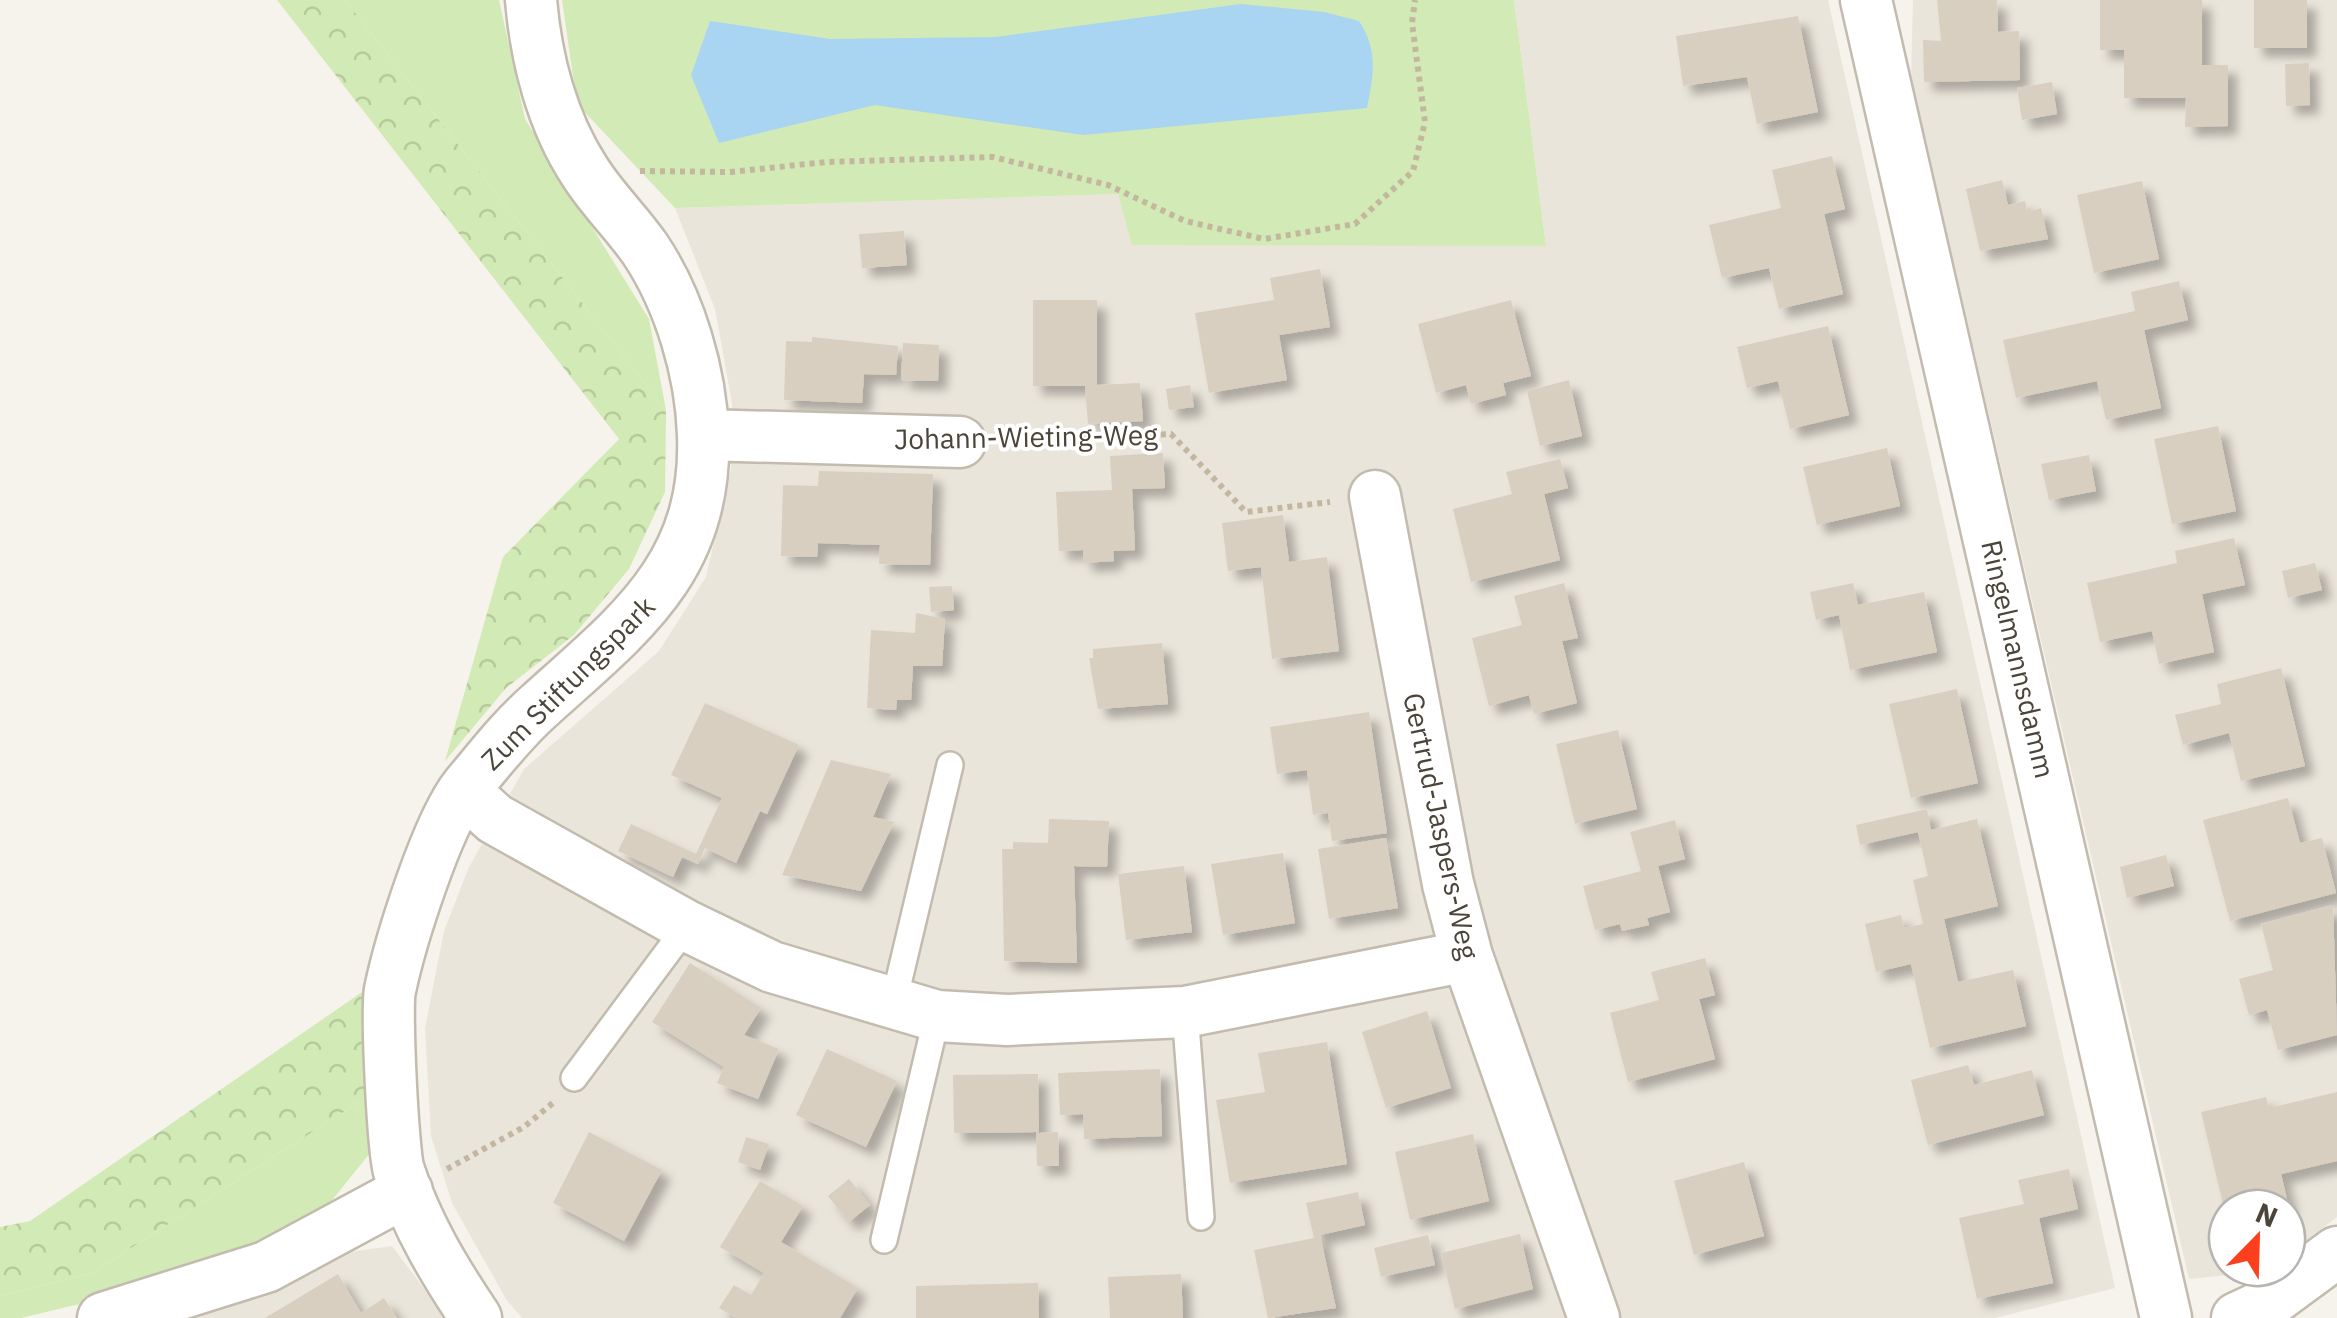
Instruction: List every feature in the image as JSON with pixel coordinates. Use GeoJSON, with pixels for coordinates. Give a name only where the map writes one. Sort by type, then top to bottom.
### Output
{"type":"FeatureCollection","features":[{"type":"Feature","properties":{"kind":"street","name":"Zum Stiftungspark"},"geometry":{"type":"LineString","coordinates":[[476,1318],[438,1261],[397,1168],[389,994],[422,882],[464,790],[535,710],[594,660],[664,585],[696,516],[703,435],[689,351],[671,299],[646,251],[584,170],[548,98],[531,0]]}},
{"type":"Feature","properties":{"kind":"street","name":"Ringelmannsdamm"},"geometry":{"type":"LineString","coordinates":[[1866,0],[2150,1314]]}},
{"type":"Feature","properties":{"kind":"street","name":"Johann-Wieting-Weg"},"geometry":{"type":"LineString","coordinates":[[703,435],[960,442]]}},
{"type":"Feature","properties":{"kind":"street","name":"Gertrud-Jaspers-Weg"},"geometry":{"type":"LineString","coordinates":[[1374,496],[1448,884],[1467,956],[1594,1318]]}},
{"type":"Feature","properties":{"kind":"street"},"geometry":{"type":"LineString","coordinates":[[464,790],[495,819],[688,926],[772,967],[915,1011],[1007,1020],[1185,1012],[1467,956]]}},
{"type":"Feature","properties":{"kind":"street"},"geometry":{"type":"LineString","coordinates":[[103,1318],[266,1266],[407,1191]]}},
{"type":"Feature","properties":{"kind":"street"},"geometry":{"type":"LineString","coordinates":[[2237,1318],[2265,1305],[2337,1252]]}},
{"type":"Feature","properties":{"kind":"lane"},"geometry":{"type":"LineString","coordinates":[[884,1240],[950,765]]}},
{"type":"Feature","properties":{"kind":"lane"},"geometry":{"type":"LineString","coordinates":[[574,1078],[688,926]]}},
{"type":"Feature","properties":{"kind":"lane"},"geometry":{"type":"LineString","coordinates":[[1185,1012],[1200,1217]]}},
{"type":"Feature","properties":{"kind":"path"},"geometry":{"type":"LineString","coordinates":[[584,170],[730,172],[827,162],[993,157],[1108,186],[1186,221],[1264,238],[1355,224],[1413,172],[1425,122],[1412,24],[1415,0]]}},
{"type":"Feature","properties":{"kind":"path","name":"Johann-Wieting-Weg"},"geometry":{"type":"LineString","coordinates":[[960,442],[1171,434],[1246,512],[1374,496]]}},
{"type":"Feature","properties":{"kind":"path"},"geometry":{"type":"LineString","coordinates":[[407,1191],[524,1127],[574,1078]]}},
{"type":"Feature","properties":{"kind":"shaded area"},"geometry":{"type":"Polygon","coordinates":[[[1514,0],[1828,0],[2115,1288],[1995,1318],[522,1318],[506,1299],[452,1203],[431,1136],[425,1028],[444,931],[469,867],[524,769],[659,651],[706,577],[731,469],[732,403],[715,309],[675,208],[1118,194],[1133,245],[1546,245],[1514,0]]]}},
{"type":"Feature","properties":{"kind":"shaded area"},"geometry":{"type":"Polygon","coordinates":[[[1913,0],[2337,0],[2337,1217],[2307,1240],[2307,1188],[2207,1188],[2207,1277],[2189,1279],[1911,78],[1913,0]]]}},
{"type":"Feature","properties":{"kind":"shaded area"},"geometry":{"type":"Polygon","coordinates":[[[392,1246],[446,1318],[170,1318],[335,1254],[392,1246]]]}},
{"type":"Feature","properties":{"kind":"green space"},"geometry":{"type":"Polygon","coordinates":[[[277,0],[345,0],[666,410],[665,492],[629,569],[574,635],[506,688],[445,761],[503,557],[619,439],[277,0]]]}},
{"type":"Feature","properties":{"kind":"green space"},"geometry":{"type":"Polygon","coordinates":[[[345,0],[499,0],[525,119],[649,319],[666,410],[345,0]]]}},
{"type":"Feature","properties":{"kind":"green space"},"geometry":{"type":"Polygon","coordinates":[[[562,0],[1514,0],[1546,246],[1132,245],[1118,194],[675,208],[577,104],[562,0]]]}},
{"type":"Feature","properties":{"kind":"green space"},"geometry":{"type":"Polygon","coordinates":[[[365,990],[370,1095],[92,1273],[0,1296],[0,1227],[30,1221],[365,990]]]}},
{"type":"Feature","properties":{"kind":"green space"},"geometry":{"type":"Polygon","coordinates":[[[370,1095],[374,1148],[305,1234],[238,1266],[21,1318],[0,1318],[0,1296],[92,1273],[370,1095]]]}},
{"type":"Feature","properties":{"kind":"water"},"geometry":{"type":"Polygon","coordinates":[[[1241,4],[1324,12],[1359,21],[1373,63],[1367,108],[1083,135],[875,105],[719,143],[691,75],[710,21],[830,39],[996,37],[1241,4]]]}},
{"type":"Feature","properties":{"kind":"building"},"geometry":{"type":"Polygon","coordinates":[[[1937,0],[1997,0],[1998,32],[2019,31],[2020,80],[1924,82],[1923,40],[1941,41],[1937,0]]]}},
{"type":"Feature","properties":{"kind":"building"},"geometry":{"type":"Polygon","coordinates":[[[2100,0],[2202,0],[2202,65],[2228,65],[2228,126],[2185,127],[2186,98],[2124,98],[2124,50],[2100,50],[2100,0]]]}},
{"type":"Feature","properties":{"kind":"building"},"geometry":{"type":"Polygon","coordinates":[[[2254,0],[2307,0],[2307,48],[2254,48],[2254,0]]]}},
{"type":"Feature","properties":{"kind":"building"},"geometry":{"type":"Polygon","coordinates":[[[1798,16],[1818,112],[1757,124],[1747,77],[1683,86],[1676,36],[1798,16]]]}},
{"type":"Feature","properties":{"kind":"building"},"geometry":{"type":"Polygon","coordinates":[[[2309,63],[2310,105],[2286,106],[2285,64],[2309,63]]]}},
{"type":"Feature","properties":{"kind":"building"},"geometry":{"type":"Polygon","coordinates":[[[2052,82],[2057,114],[2022,120],[2017,88],[2052,82]]]}},
{"type":"Feature","properties":{"kind":"building"},"geometry":{"type":"Polygon","coordinates":[[[1832,156],[1845,209],[1824,214],[1843,294],[1779,309],[1769,268],[1722,278],[1709,225],[1781,208],[1772,170],[1832,156]]]}},
{"type":"Feature","properties":{"kind":"building"},"geometry":{"type":"Polygon","coordinates":[[[2002,180],[2008,205],[2025,201],[2027,212],[2041,208],[2048,239],[1980,251],[1966,189],[2002,180]]]}},
{"type":"Feature","properties":{"kind":"building"},"geometry":{"type":"Polygon","coordinates":[[[2142,181],[2159,259],[2094,273],[2077,195],[2142,181]]]}},
{"type":"Feature","properties":{"kind":"building"},"geometry":{"type":"Polygon","coordinates":[[[904,231],[907,265],[862,268],[859,234],[904,231]]]}},
{"type":"Feature","properties":{"kind":"building"},"geometry":{"type":"Polygon","coordinates":[[[1320,269],[1330,327],[1279,335],[1287,380],[1209,393],[1195,313],[1274,300],[1270,278],[1320,269]]]}},
{"type":"Feature","properties":{"kind":"building"},"geometry":{"type":"Polygon","coordinates":[[[2179,281],[2188,320],[2144,330],[2161,408],[2106,420],[2097,381],[2016,398],[2003,340],[2135,311],[2131,292],[2179,281]]]}},
{"type":"Feature","properties":{"kind":"building"},"geometry":{"type":"Polygon","coordinates":[[[1033,300],[1097,300],[1097,385],[1140,383],[1143,421],[1088,424],[1085,386],[1033,386],[1033,300]]]}},
{"type":"Feature","properties":{"kind":"building"},"geometry":{"type":"Polygon","coordinates":[[[1511,300],[1531,376],[1503,383],[1506,395],[1471,404],[1466,385],[1436,393],[1418,324],[1511,300]]]}},
{"type":"Feature","properties":{"kind":"building"},"geometry":{"type":"Polygon","coordinates":[[[1828,326],[1849,415],[1790,429],[1778,381],[1747,388],[1737,347],[1828,326]]]}},
{"type":"Feature","properties":{"kind":"building"},"geometry":{"type":"Polygon","coordinates":[[[812,337],[898,346],[896,375],[864,374],[862,403],[784,400],[786,341],[812,342],[812,337]]]}},
{"type":"Feature","properties":{"kind":"building"},"geometry":{"type":"Polygon","coordinates":[[[903,343],[939,345],[938,381],[901,380],[903,343]]]}},
{"type":"Feature","properties":{"kind":"building"},"geometry":{"type":"Polygon","coordinates":[[[1569,380],[1582,436],[1540,446],[1527,391],[1569,380]]]}},
{"type":"Feature","properties":{"kind":"building"},"geometry":{"type":"Polygon","coordinates":[[[1190,385],[1194,407],[1169,410],[1166,389],[1190,385]]]}},
{"type":"Feature","properties":{"kind":"building"},"geometry":{"type":"Polygon","coordinates":[[[2218,426],[2236,511],[2172,524],[2154,439],[2218,426]]]}},
{"type":"Feature","properties":{"kind":"building"},"geometry":{"type":"Polygon","coordinates":[[[1887,448],[1900,506],[1817,525],[1803,467],[1887,448]]]}},
{"type":"Feature","properties":{"kind":"building"},"geometry":{"type":"Polygon","coordinates":[[[1163,453],[1165,488],[1132,489],[1135,550],[1113,551],[1114,561],[1083,563],[1083,550],[1059,551],[1056,492],[1112,490],[1110,456],[1163,453]]]}},
{"type":"Feature","properties":{"kind":"building"},"geometry":{"type":"Polygon","coordinates":[[[2089,455],[2096,491],[2049,500],[2041,464],[2089,455]]]}},
{"type":"Feature","properties":{"kind":"building"},"geometry":{"type":"Polygon","coordinates":[[[1560,459],[1568,488],[1544,494],[1560,560],[1471,582],[1453,509],[1512,494],[1506,472],[1560,459]]]}},
{"type":"Feature","properties":{"kind":"building"},"geometry":{"type":"Polygon","coordinates":[[[819,471],[933,474],[930,565],[879,564],[880,545],[818,543],[817,557],[781,556],[783,485],[818,486],[819,471]]]}},
{"type":"Feature","properties":{"kind":"building"},"geometry":{"type":"Polygon","coordinates":[[[1283,515],[1289,562],[1327,557],[1339,651],[1272,659],[1261,567],[1228,571],[1222,523],[1283,515]]]}},
{"type":"Feature","properties":{"kind":"building"},"geometry":{"type":"Polygon","coordinates":[[[2234,538],[2245,585],[2202,594],[2214,652],[2159,664],[2152,631],[2100,642],[2087,583],[2177,563],[2175,551],[2234,538]]]}},
{"type":"Feature","properties":{"kind":"building"},"geometry":{"type":"Polygon","coordinates":[[[2315,563],[2322,590],[2288,598],[2282,571],[2315,563]]]}},
{"type":"Feature","properties":{"kind":"building"},"geometry":{"type":"Polygon","coordinates":[[[1564,583],[1578,638],[1562,641],[1577,703],[1534,714],[1529,695],[1489,706],[1472,638],[1522,625],[1514,596],[1564,583]]]}},
{"type":"Feature","properties":{"kind":"building"},"geometry":{"type":"Polygon","coordinates":[[[1853,583],[1858,605],[1924,592],[1937,652],[1850,670],[1839,615],[1816,620],[1810,592],[1853,583]]]}},
{"type":"Feature","properties":{"kind":"building"},"geometry":{"type":"Polygon","coordinates":[[[952,586],[954,610],[931,612],[929,587],[952,586]]]}},
{"type":"Feature","properties":{"kind":"building"},"geometry":{"type":"Polygon","coordinates":[[[916,613],[945,619],[942,666],[913,666],[911,700],[897,700],[896,710],[867,708],[871,630],[915,633],[916,613]]]}},
{"type":"Feature","properties":{"kind":"building"},"geometry":{"type":"Polygon","coordinates":[[[1162,643],[1168,704],[1098,709],[1089,658],[1093,658],[1093,649],[1162,643]]]}},
{"type":"Feature","properties":{"kind":"building"},"geometry":{"type":"Polygon","coordinates":[[[2281,668],[2305,766],[2241,781],[2229,733],[2183,745],[2175,715],[2221,704],[2217,684],[2281,668]]]}},
{"type":"Feature","properties":{"kind":"building"},"geometry":{"type":"Polygon","coordinates":[[[1957,689],[1978,783],[1911,798],[1889,704],[1957,689]]]}},
{"type":"Feature","properties":{"kind":"building"},"geometry":{"type":"Polygon","coordinates":[[[705,703],[799,745],[767,814],[760,811],[736,863],[705,848],[698,864],[682,857],[673,877],[618,851],[631,824],[696,854],[722,798],[671,775],[705,703]]]}},
{"type":"Feature","properties":{"kind":"building"},"geometry":{"type":"Polygon","coordinates":[[[1369,712],[1387,833],[1332,841],[1328,813],[1313,815],[1307,770],[1277,774],[1270,727],[1369,712]]]}},
{"type":"Feature","properties":{"kind":"building"},"geometry":{"type":"Polygon","coordinates":[[[1618,730],[1637,809],[1575,824],[1556,744],[1618,730]]]}},
{"type":"Feature","properties":{"kind":"building"},"geometry":{"type":"Polygon","coordinates":[[[831,760],[891,774],[873,817],[894,822],[861,891],[782,875],[831,760]]]}},
{"type":"Feature","properties":{"kind":"building"},"geometry":{"type":"Polygon","coordinates":[[[2288,798],[2300,843],[2322,838],[2336,893],[2230,921],[2203,820],[2288,798]]]}},
{"type":"Feature","properties":{"kind":"building"},"geometry":{"type":"Polygon","coordinates":[[[1927,809],[1931,830],[1977,819],[1998,906],[1944,919],[1958,982],[2013,970],[2026,1026],[1930,1048],[1911,964],[1876,972],[1865,924],[1901,915],[1904,928],[1923,924],[1913,880],[1928,876],[1918,832],[1860,845],[1856,825],[1927,809]]]}},
{"type":"Feature","properties":{"kind":"building"},"geometry":{"type":"Polygon","coordinates":[[[1049,819],[1109,821],[1107,867],[1074,866],[1077,963],[1004,961],[1002,849],[1013,849],[1013,842],[1048,843],[1049,819]]]}},
{"type":"Feature","properties":{"kind":"building"},"geometry":{"type":"Polygon","coordinates":[[[1675,820],[1685,859],[1658,866],[1670,912],[1647,918],[1649,925],[1622,931],[1620,924],[1595,930],[1583,886],[1641,871],[1630,832],[1675,820]]]}},
{"type":"Feature","properties":{"kind":"building"},"geometry":{"type":"Polygon","coordinates":[[[1386,838],[1398,908],[1329,919],[1318,849],[1386,838]]]}},
{"type":"Feature","properties":{"kind":"building"},"geometry":{"type":"Polygon","coordinates":[[[1283,853],[1295,923],[1223,935],[1211,864],[1283,853]]]}},
{"type":"Feature","properties":{"kind":"building"},"geometry":{"type":"Polygon","coordinates":[[[2166,855],[2174,886],[2127,898],[2120,867],[2166,855]]]}},
{"type":"Feature","properties":{"kind":"building"},"geometry":{"type":"Polygon","coordinates":[[[1184,866],[1192,932],[1126,940],[1118,874],[1184,866]]]}},
{"type":"Feature","properties":{"kind":"building"},"geometry":{"type":"Polygon","coordinates":[[[2333,905],[2337,1035],[2278,1050],[2267,1010],[2249,1015],[2239,979],[2273,970],[2261,924],[2333,905]]]}},
{"type":"Feature","properties":{"kind":"building"},"geometry":{"type":"Polygon","coordinates":[[[1705,958],[1715,995],[1699,999],[1715,1059],[1628,1082],[1610,1013],[1659,1000],[1651,972],[1705,958]]]}},
{"type":"Feature","properties":{"kind":"building"},"geometry":{"type":"Polygon","coordinates":[[[690,963],[761,1008],[744,1035],[779,1049],[758,1099],[717,1083],[724,1067],[652,1022],[690,963]]]}},
{"type":"Feature","properties":{"kind":"building"},"geometry":{"type":"Polygon","coordinates":[[[1427,1011],[1451,1088],[1386,1108],[1362,1032],[1427,1011]]]}},
{"type":"Feature","properties":{"kind":"building"},"geometry":{"type":"Polygon","coordinates":[[[1327,1042],[1347,1164],[1230,1183],[1216,1100],[1265,1092],[1258,1053],[1327,1042]]]}},
{"type":"Feature","properties":{"kind":"building"},"geometry":{"type":"Polygon","coordinates":[[[827,1049],[897,1081],[866,1147],[796,1115],[827,1049]]]}},
{"type":"Feature","properties":{"kind":"building"},"geometry":{"type":"Polygon","coordinates":[[[1968,1065],[1974,1085],[2032,1070],[2044,1115],[1928,1145],[1911,1080],[1968,1065]]]}},
{"type":"Feature","properties":{"kind":"building"},"geometry":{"type":"Polygon","coordinates":[[[1160,1069],[1162,1136],[1084,1139],[1083,1114],[1060,1115],[1058,1073],[1160,1069]]]}},
{"type":"Feature","properties":{"kind":"building"},"geometry":{"type":"Polygon","coordinates":[[[1038,1074],[1039,1133],[1058,1132],[1059,1166],[1037,1166],[1036,1132],[954,1133],[953,1075],[1038,1074]]]}},
{"type":"Feature","properties":{"kind":"building"},"geometry":{"type":"Polygon","coordinates":[[[2337,1092],[2337,1161],[2281,1174],[2284,1188],[2219,1188],[2201,1112],[2266,1097],[2269,1108],[2337,1092]]]}},
{"type":"Feature","properties":{"kind":"building"},"geometry":{"type":"Polygon","coordinates":[[[589,1132],[662,1170],[624,1241],[553,1203],[589,1132]]]}},
{"type":"Feature","properties":{"kind":"building"},"geometry":{"type":"Polygon","coordinates":[[[1473,1134],[1489,1201],[1410,1220],[1395,1152],[1473,1134]]]}},
{"type":"Feature","properties":{"kind":"building"},"geometry":{"type":"Polygon","coordinates":[[[746,1137],[769,1144],[760,1170],[738,1162],[746,1137]]]}},
{"type":"Feature","properties":{"kind":"building"},"geometry":{"type":"Polygon","coordinates":[[[1744,1162],[1764,1236],[1694,1255],[1674,1181],[1744,1162]]]}},
{"type":"Feature","properties":{"kind":"building"},"geometry":{"type":"Polygon","coordinates":[[[2069,1169],[2078,1209],[2039,1218],[2053,1283],[1977,1299],[1959,1218],[2024,1204],[2018,1180],[2069,1169]]]}},
{"type":"Feature","properties":{"kind":"building"},"geometry":{"type":"Polygon","coordinates":[[[849,1179],[870,1205],[849,1222],[828,1196],[849,1179]]]}},
{"type":"Feature","properties":{"kind":"building"},"geometry":{"type":"Polygon","coordinates":[[[760,1181],[803,1206],[781,1242],[858,1288],[840,1318],[736,1318],[719,1308],[734,1285],[751,1295],[764,1273],[720,1247],[760,1181]]]}},
{"type":"Feature","properties":{"kind":"building"},"geometry":{"type":"Polygon","coordinates":[[[1358,1192],[1365,1225],[1320,1235],[1336,1308],[1268,1318],[1254,1250],[1314,1238],[1306,1203],[1358,1192]]]}},
{"type":"Feature","properties":{"kind":"building"},"geometry":{"type":"Polygon","coordinates":[[[1520,1234],[1533,1289],[1455,1309],[1441,1253],[1520,1234]]]}},
{"type":"Feature","properties":{"kind":"building"},"geometry":{"type":"Polygon","coordinates":[[[1428,1235],[1435,1265],[1381,1277],[1374,1248],[1428,1235]]]}},
{"type":"Feature","properties":{"kind":"building"},"geometry":{"type":"Polygon","coordinates":[[[338,1274],[361,1313],[384,1298],[397,1318],[265,1318],[338,1274]]]}},
{"type":"Feature","properties":{"kind":"building"},"geometry":{"type":"Polygon","coordinates":[[[1181,1274],[1183,1318],[1110,1318],[1108,1277],[1181,1274]]]}},
{"type":"Feature","properties":{"kind":"building"},"geometry":{"type":"Polygon","coordinates":[[[1038,1283],[1039,1318],[916,1318],[916,1286],[1038,1283]]]}}]}
